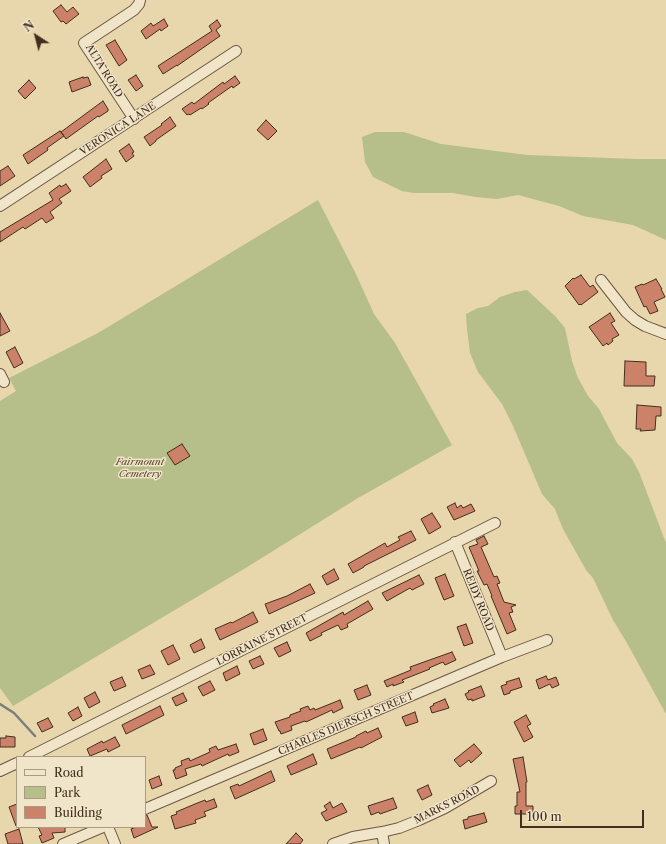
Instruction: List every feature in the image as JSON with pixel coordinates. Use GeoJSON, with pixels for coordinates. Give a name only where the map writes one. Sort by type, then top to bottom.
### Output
{"type":"FeatureCollection","features":[{"type":"Feature","properties":{"kind":"street","name":"ALTA ROAD"},"geometry":{"type":"LineString","coordinates":[[134,119],[84,43],[134,10],[139,4],[140,0]]}},
{"type":"Feature","properties":{"kind":"street","name":"VERONICA LANE"},"geometry":{"type":"LineString","coordinates":[[0,206],[236,52]]}},
{"type":"Feature","properties":{"kind":"street"},"geometry":{"type":"LineString","coordinates":[[601,280],[626,312],[635,320],[645,326],[666,334]]}},
{"type":"Feature","properties":{"kind":"street","name":"LORRAINE STREET"},"geometry":{"type":"LineString","coordinates":[[31,756],[495,523]]}},
{"type":"Feature","properties":{"kind":"street","name":"REIDY ROAD"},"geometry":{"type":"LineString","coordinates":[[455,542],[502,657]]}},
{"type":"Feature","properties":{"kind":"street","name":"CHARLES DIERSCH STREET"},"geometry":{"type":"LineString","coordinates":[[146,809],[502,657],[547,640]]}},
{"type":"Feature","properties":{"kind":"street"},"geometry":{"type":"LineString","coordinates":[[0,772],[16,764]]}},
{"type":"Feature","properties":{"kind":"street","name":"MARKS ROAD"},"geometry":{"type":"LineString","coordinates":[[333,844],[353,837],[382,832],[419,820],[445,808],[491,781]]}},
{"type":"Feature","properties":{"kind":"street"},"geometry":{"type":"LineString","coordinates":[[63,844],[101,828]]}},
{"type":"Feature","properties":{"kind":"street"},"geometry":{"type":"LineString","coordinates":[[108,828],[115,844]]}},
{"type":"Feature","properties":{"kind":"street"},"geometry":{"type":"LineString","coordinates":[[382,832],[384,844]]}},
{"type":"Feature","properties":{"kind":"green space"},"geometry":{"type":"Polygon","coordinates":[[[375,132],[404,132],[441,144],[527,155],[666,159],[666,240],[633,225],[583,216],[559,206],[518,195],[497,199],[453,193],[414,193],[402,191],[373,177],[365,162],[362,137],[375,132]]]}},
{"type":"Feature","properties":{"kind":"green space","name":"Fairmount Cemetery"},"geometry":{"type":"Polygon","coordinates":[[[318,200],[355,272],[374,314],[395,343],[452,445],[358,498],[244,569],[13,706],[0,688],[0,401],[16,391],[9,378],[98,333],[318,200]]]}},
{"type":"Feature","properties":{"kind":"green space"},"geometry":{"type":"Polygon","coordinates":[[[527,290],[555,316],[565,328],[572,361],[578,378],[588,396],[599,409],[617,443],[632,459],[639,472],[666,543],[666,714],[613,620],[593,578],[586,570],[563,529],[555,509],[542,494],[502,404],[478,372],[470,353],[466,314],[478,308],[488,306],[500,297],[527,290]]]}},
{"type":"Feature","properties":{"kind":"building"},"geometry":{"type":"Polygon","coordinates":[[[61,5],[67,12],[73,7],[79,14],[66,24],[63,21],[61,22],[53,11],[61,5]]]}},
{"type":"Feature","properties":{"kind":"building"},"geometry":{"type":"Polygon","coordinates":[[[164,19],[168,26],[161,31],[160,29],[146,39],[141,31],[151,23],[153,26],[164,19]]]}},
{"type":"Feature","properties":{"kind":"building"},"geometry":{"type":"Polygon","coordinates":[[[217,20],[221,26],[216,30],[220,36],[163,74],[158,66],[212,31],[209,26],[217,20]]]}},
{"type":"Feature","properties":{"kind":"building"},"geometry":{"type":"Polygon","coordinates":[[[115,40],[127,60],[119,66],[106,45],[115,40]]]}},
{"type":"Feature","properties":{"kind":"building"},"geometry":{"type":"Polygon","coordinates":[[[136,75],[143,86],[136,91],[128,80],[136,75]]]}},
{"type":"Feature","properties":{"kind":"building"},"geometry":{"type":"Polygon","coordinates":[[[235,76],[240,83],[233,88],[232,86],[202,109],[201,108],[190,115],[187,115],[182,109],[192,102],[194,104],[223,82],[224,84],[235,76]]]}},
{"type":"Feature","properties":{"kind":"building"},"geometry":{"type":"Polygon","coordinates":[[[83,77],[88,77],[91,85],[72,92],[69,82],[83,77]]]}},
{"type":"Feature","properties":{"kind":"building"},"geometry":{"type":"Polygon","coordinates":[[[29,80],[36,88],[25,99],[18,91],[29,80]]]}},
{"type":"Feature","properties":{"kind":"building"},"geometry":{"type":"Polygon","coordinates":[[[103,101],[108,111],[99,117],[98,116],[66,139],[61,132],[103,101]]]}},
{"type":"Feature","properties":{"kind":"building"},"geometry":{"type":"Polygon","coordinates":[[[170,117],[176,126],[150,146],[144,137],[162,125],[161,124],[170,117]]]}},
{"type":"Feature","properties":{"kind":"building"},"geometry":{"type":"Polygon","coordinates":[[[266,120],[277,131],[268,140],[257,130],[266,120]]]}},
{"type":"Feature","properties":{"kind":"building"},"geometry":{"type":"Polygon","coordinates":[[[60,131],[64,136],[47,148],[48,150],[28,164],[23,155],[60,131]]]}},
{"type":"Feature","properties":{"kind":"building"},"geometry":{"type":"Polygon","coordinates":[[[129,144],[134,152],[132,153],[134,156],[126,162],[119,151],[129,144]]]}},
{"type":"Feature","properties":{"kind":"building"},"geometry":{"type":"Polygon","coordinates":[[[106,159],[112,169],[101,176],[102,178],[90,187],[83,177],[106,159]]]}},
{"type":"Feature","properties":{"kind":"building"},"geometry":{"type":"Polygon","coordinates":[[[8,166],[15,176],[0,186],[0,171],[8,166]]]}},
{"type":"Feature","properties":{"kind":"building"},"geometry":{"type":"Polygon","coordinates":[[[66,184],[71,191],[59,199],[62,203],[50,212],[54,218],[46,223],[42,218],[25,229],[23,227],[0,242],[0,232],[53,200],[49,193],[60,185],[61,187],[66,184]]]}},
{"type":"Feature","properties":{"kind":"building"},"geometry":{"type":"Polygon","coordinates":[[[581,275],[590,287],[593,285],[598,292],[579,305],[565,286],[573,278],[574,279],[581,275]]]}},
{"type":"Feature","properties":{"kind":"building"},"geometry":{"type":"Polygon","coordinates":[[[656,279],[665,297],[654,302],[658,311],[650,314],[646,306],[644,307],[635,287],[656,279]]]}},
{"type":"Feature","properties":{"kind":"building"},"geometry":{"type":"Polygon","coordinates":[[[0,313],[10,331],[0,336],[0,313]]]}},
{"type":"Feature","properties":{"kind":"building"},"geometry":{"type":"Polygon","coordinates":[[[610,313],[615,321],[611,323],[619,335],[612,339],[613,341],[608,345],[607,343],[603,346],[589,327],[610,313]]]}},
{"type":"Feature","properties":{"kind":"building"},"geometry":{"type":"Polygon","coordinates":[[[15,347],[23,363],[14,368],[6,352],[15,347]]]}},
{"type":"Feature","properties":{"kind":"building"},"geometry":{"type":"Polygon","coordinates":[[[625,361],[646,362],[646,376],[655,376],[654,386],[624,386],[625,361]]]}},
{"type":"Feature","properties":{"kind":"building"},"geometry":{"type":"Polygon","coordinates":[[[637,405],[661,407],[661,416],[656,416],[655,430],[640,431],[641,429],[636,429],[637,405]]]}},
{"type":"Feature","properties":{"kind":"building"},"geometry":{"type":"Polygon","coordinates":[[[182,444],[190,456],[175,465],[167,453],[182,444]]]}},
{"type":"Feature","properties":{"kind":"building"},"geometry":{"type":"Polygon","coordinates":[[[455,503],[457,508],[461,505],[463,508],[471,504],[475,511],[454,520],[447,507],[455,503]]]}},
{"type":"Feature","properties":{"kind":"building"},"geometry":{"type":"Polygon","coordinates":[[[432,513],[441,527],[429,534],[421,519],[432,513]]]}},
{"type":"Feature","properties":{"kind":"building"},"geometry":{"type":"Polygon","coordinates":[[[411,531],[416,540],[353,573],[348,564],[385,543],[387,547],[400,540],[398,537],[411,531]]]}},
{"type":"Feature","properties":{"kind":"building"},"geometry":{"type":"Polygon","coordinates":[[[484,536],[488,544],[481,547],[494,577],[497,576],[500,583],[497,584],[504,602],[516,605],[511,607],[513,612],[509,613],[516,630],[507,634],[487,584],[484,585],[477,571],[479,571],[469,547],[478,544],[476,540],[484,536]]]}},
{"type":"Feature","properties":{"kind":"building"},"geometry":{"type":"Polygon","coordinates":[[[334,569],[339,579],[327,585],[322,576],[334,569]]]}},
{"type":"Feature","properties":{"kind":"building"},"geometry":{"type":"Polygon","coordinates":[[[445,574],[454,596],[444,600],[435,578],[445,574]]]}},
{"type":"Feature","properties":{"kind":"building"},"geometry":{"type":"Polygon","coordinates":[[[419,575],[424,584],[412,590],[410,588],[387,601],[382,593],[419,575]]]}},
{"type":"Feature","properties":{"kind":"building"},"geometry":{"type":"Polygon","coordinates":[[[310,584],[315,593],[269,614],[265,604],[287,596],[310,584]]]}},
{"type":"Feature","properties":{"kind":"building"},"geometry":{"type":"Polygon","coordinates":[[[368,601],[373,609],[347,624],[348,627],[341,630],[338,625],[321,633],[322,635],[310,641],[306,633],[343,612],[344,615],[368,601]]]}},
{"type":"Feature","properties":{"kind":"building"},"geometry":{"type":"Polygon","coordinates":[[[253,612],[258,622],[220,640],[215,629],[231,622],[232,623],[253,612]]]}},
{"type":"Feature","properties":{"kind":"building"},"geometry":{"type":"Polygon","coordinates":[[[466,624],[473,643],[464,646],[457,627],[466,624]]]}},
{"type":"Feature","properties":{"kind":"building"},"geometry":{"type":"Polygon","coordinates":[[[201,639],[205,648],[194,653],[190,645],[201,639]]]}},
{"type":"Feature","properties":{"kind":"building"},"geometry":{"type":"Polygon","coordinates":[[[287,642],[291,651],[279,657],[274,648],[287,642]]]}},
{"type":"Feature","properties":{"kind":"building"},"geometry":{"type":"Polygon","coordinates":[[[173,645],[180,659],[168,665],[161,651],[173,645]]]}},
{"type":"Feature","properties":{"kind":"building"},"geometry":{"type":"Polygon","coordinates":[[[452,652],[456,660],[445,665],[443,662],[402,680],[404,682],[393,686],[393,684],[387,687],[384,681],[411,670],[410,667],[452,652]]]}},
{"type":"Feature","properties":{"kind":"building"},"geometry":{"type":"Polygon","coordinates":[[[260,656],[264,664],[253,669],[249,661],[260,656]]]}},
{"type":"Feature","properties":{"kind":"building"},"geometry":{"type":"Polygon","coordinates":[[[150,665],[155,674],[142,679],[138,670],[150,665]]]}},
{"type":"Feature","properties":{"kind":"building"},"geometry":{"type":"Polygon","coordinates":[[[237,666],[240,674],[226,681],[223,673],[237,666]]]}},
{"type":"Feature","properties":{"kind":"building"},"geometry":{"type":"Polygon","coordinates":[[[546,676],[548,680],[556,677],[559,685],[552,688],[550,684],[539,689],[536,680],[546,676]]]}},
{"type":"Feature","properties":{"kind":"building"},"geometry":{"type":"Polygon","coordinates":[[[122,677],[126,686],[114,691],[110,682],[122,677]]]}},
{"type":"Feature","properties":{"kind":"building"},"geometry":{"type":"Polygon","coordinates":[[[519,678],[522,687],[510,691],[510,693],[504,695],[501,686],[507,684],[506,682],[519,678]]]}},
{"type":"Feature","properties":{"kind":"building"},"geometry":{"type":"Polygon","coordinates":[[[210,681],[215,690],[203,696],[198,687],[210,681]]]}},
{"type":"Feature","properties":{"kind":"building"},"geometry":{"type":"Polygon","coordinates":[[[367,685],[371,695],[358,700],[354,690],[367,685]]]}},
{"type":"Feature","properties":{"kind":"building"},"geometry":{"type":"Polygon","coordinates":[[[481,686],[485,696],[472,701],[472,699],[468,700],[465,694],[469,692],[468,691],[481,686]]]}},
{"type":"Feature","properties":{"kind":"building"},"geometry":{"type":"Polygon","coordinates":[[[95,692],[100,702],[89,708],[84,698],[95,692]]]}},
{"type":"Feature","properties":{"kind":"building"},"geometry":{"type":"Polygon","coordinates":[[[183,693],[187,701],[176,706],[172,698],[183,693]]]}},
{"type":"Feature","properties":{"kind":"building"},"geometry":{"type":"Polygon","coordinates":[[[445,699],[449,708],[432,713],[430,707],[434,705],[433,704],[445,699]]]}},
{"type":"Feature","properties":{"kind":"building"},"geometry":{"type":"Polygon","coordinates":[[[340,700],[343,708],[333,713],[332,710],[306,722],[305,721],[291,726],[292,730],[281,734],[275,722],[290,717],[290,715],[301,711],[300,709],[308,706],[310,710],[314,708],[315,710],[340,700]]]}},
{"type":"Feature","properties":{"kind":"building"},"geometry":{"type":"Polygon","coordinates":[[[160,706],[164,715],[126,734],[122,725],[160,706]]]}},
{"type":"Feature","properties":{"kind":"building"},"geometry":{"type":"Polygon","coordinates":[[[78,707],[82,716],[73,721],[68,713],[78,707]]]}},
{"type":"Feature","properties":{"kind":"building"},"geometry":{"type":"Polygon","coordinates":[[[415,712],[418,722],[406,726],[402,717],[415,712]]]}},
{"type":"Feature","properties":{"kind":"building"},"geometry":{"type":"Polygon","coordinates":[[[526,715],[531,724],[527,726],[533,737],[524,742],[514,722],[526,715]]]}},
{"type":"Feature","properties":{"kind":"building"},"geometry":{"type":"Polygon","coordinates":[[[48,718],[53,727],[42,732],[37,723],[48,718]]]}},
{"type":"Feature","properties":{"kind":"building"},"geometry":{"type":"Polygon","coordinates":[[[378,728],[382,737],[361,748],[360,747],[331,759],[327,749],[356,737],[366,731],[367,733],[378,728]]]}},
{"type":"Feature","properties":{"kind":"building"},"geometry":{"type":"Polygon","coordinates":[[[263,729],[267,740],[254,745],[250,734],[263,729]]]}},
{"type":"Feature","properties":{"kind":"building"},"geometry":{"type":"Polygon","coordinates":[[[6,736],[15,737],[15,747],[0,747],[0,738],[6,738],[6,736]]]}},
{"type":"Feature","properties":{"kind":"building"},"geometry":{"type":"Polygon","coordinates":[[[115,737],[120,746],[108,752],[107,749],[90,756],[87,749],[102,741],[103,743],[115,737]]]}},
{"type":"Feature","properties":{"kind":"building"},"geometry":{"type":"Polygon","coordinates":[[[236,744],[239,752],[229,756],[228,754],[202,766],[201,764],[185,769],[187,775],[176,779],[173,770],[182,765],[181,761],[189,758],[190,761],[210,752],[209,749],[216,746],[218,750],[236,744]]]}},
{"type":"Feature","properties":{"kind":"building"},"geometry":{"type":"Polygon","coordinates":[[[474,744],[482,753],[471,763],[469,760],[460,767],[454,760],[474,744]]]}},
{"type":"Feature","properties":{"kind":"building"},"geometry":{"type":"Polygon","coordinates":[[[313,754],[317,764],[291,775],[287,766],[313,754]]]}},
{"type":"Feature","properties":{"kind":"building"},"geometry":{"type":"Polygon","coordinates":[[[523,757],[527,782],[526,806],[533,806],[533,813],[515,814],[515,806],[517,806],[517,792],[520,792],[513,759],[523,757]]]}},
{"type":"Feature","properties":{"kind":"building"},"geometry":{"type":"Polygon","coordinates":[[[271,771],[275,781],[235,799],[230,787],[238,784],[239,786],[271,771]]]}},
{"type":"Feature","properties":{"kind":"building"},"geometry":{"type":"Polygon","coordinates":[[[159,776],[162,785],[152,789],[149,780],[159,776]]]}},
{"type":"Feature","properties":{"kind":"building"},"geometry":{"type":"Polygon","coordinates":[[[428,785],[432,795],[422,800],[417,790],[428,785]]]}},
{"type":"Feature","properties":{"kind":"building"},"geometry":{"type":"Polygon","coordinates":[[[393,798],[397,808],[380,814],[379,812],[371,815],[368,806],[393,798]]]}},
{"type":"Feature","properties":{"kind":"building"},"geometry":{"type":"Polygon","coordinates":[[[214,799],[217,807],[204,812],[206,816],[195,820],[196,823],[175,829],[171,816],[177,814],[176,812],[205,800],[206,802],[214,799]]]}},
{"type":"Feature","properties":{"kind":"building"},"geometry":{"type":"Polygon","coordinates":[[[330,802],[333,808],[342,803],[347,812],[326,821],[321,813],[327,810],[324,806],[330,802]]]}},
{"type":"Feature","properties":{"kind":"building"},"geometry":{"type":"Polygon","coordinates":[[[16,804],[16,826],[9,807],[16,804]]]}},
{"type":"Feature","properties":{"kind":"building"},"geometry":{"type":"Polygon","coordinates":[[[484,813],[487,822],[465,829],[463,820],[468,819],[468,817],[484,813]]]}},
{"type":"Feature","properties":{"kind":"building"},"geometry":{"type":"Polygon","coordinates":[[[146,815],[152,827],[158,827],[134,838],[131,829],[146,828],[146,815]]]}},
{"type":"Feature","properties":{"kind":"building"},"geometry":{"type":"Polygon","coordinates":[[[38,828],[65,828],[65,832],[52,833],[54,838],[42,843],[39,836],[42,835],[38,828]]]}},
{"type":"Feature","properties":{"kind":"building"},"geometry":{"type":"Polygon","coordinates":[[[19,829],[23,844],[8,844],[5,834],[19,829]]]}},
{"type":"Feature","properties":{"kind":"building"},"geometry":{"type":"Polygon","coordinates":[[[296,833],[303,840],[300,844],[286,844],[296,833]]]}},
{"type":"Feature","properties":{"kind":"waterway"},"geometry":{"type":"LineString","coordinates":[[0,704],[14,713],[35,736]]}}]}
